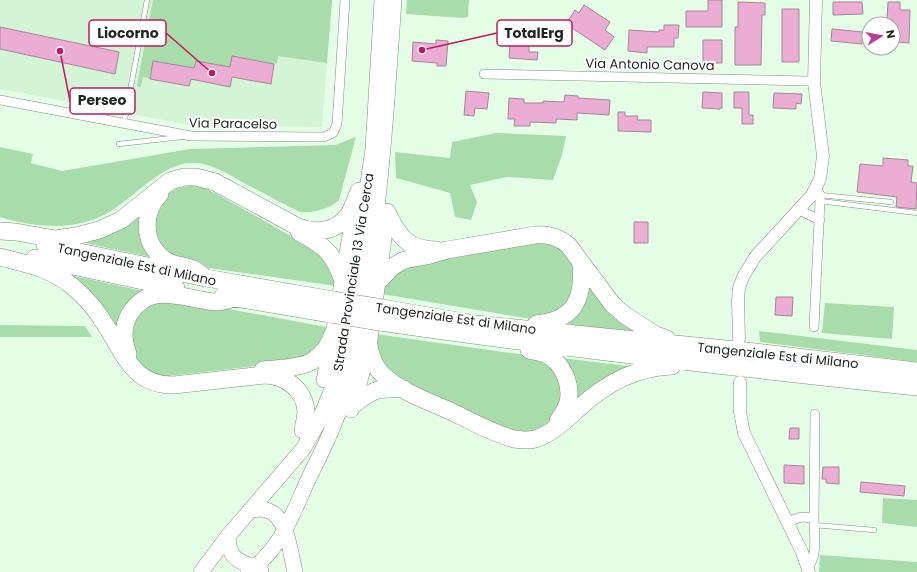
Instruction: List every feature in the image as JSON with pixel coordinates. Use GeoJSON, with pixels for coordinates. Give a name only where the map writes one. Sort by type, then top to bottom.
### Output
{"type":"FeatureCollection","features":[{"type":"Feature","properties":{"kind":"highway"},"geometry":{"type":"LineString","coordinates":[[0,230],[58,240],[91,232],[121,220],[170,181],[184,177],[196,177],[215,182],[298,227],[310,231],[320,231],[331,229],[346,217],[359,191]]}},
{"type":"Feature","properties":{"kind":"highway"},"geometry":{"type":"LineString","coordinates":[[206,278],[193,269],[176,265],[166,260],[157,252],[150,239],[147,223],[151,207],[160,195],[172,186],[190,182],[207,184],[311,239],[326,249],[334,259],[342,278]]}},
{"type":"Feature","properties":{"kind":"highway"},"geometry":{"type":"LineString","coordinates":[[387,212],[397,232],[407,242],[422,249],[447,250]]}},
{"type":"Feature","properties":{"kind":"highway","name":"Tangenziale Est di Milano"},"geometry":{"type":"LineString","coordinates":[[0,235],[206,278],[332,307],[712,365],[917,387]]}},
{"type":"Feature","properties":{"kind":"highway"},"geometry":{"type":"LineString","coordinates":[[378,282],[392,267],[401,261],[447,250],[535,235],[548,235],[556,237],[576,254],[581,264],[613,305],[626,316],[656,335],[672,340],[743,345]]}},
{"type":"Feature","properties":{"kind":"highway","name":"Tangenziale Est di Milano"},"geometry":{"type":"LineString","coordinates":[[0,250],[181,289],[234,298],[332,307]]}},
{"type":"Feature","properties":{"kind":"highway"},"geometry":{"type":"LineString","coordinates":[[0,257],[44,268],[73,287],[85,298],[97,313],[134,370],[149,381],[161,385],[174,385],[264,375],[273,375],[288,381],[295,388],[304,402],[306,414],[304,430]]}},
{"type":"Feature","properties":{"kind":"highway"},"geometry":{"type":"LineString","coordinates":[[480,330],[508,323],[530,325],[550,323],[558,320],[570,310],[579,297],[582,285],[581,264]]}},
{"type":"Feature","properties":{"kind":"highway"},"geometry":{"type":"LineString","coordinates":[[234,298],[217,302],[167,293],[156,294],[147,298],[136,307],[126,322],[124,337],[128,354],[138,367],[149,375],[161,380],[174,380],[304,365],[323,352],[328,346],[334,332]]}},
{"type":"Feature","properties":{"kind":"highway"},"geometry":{"type":"LineString","coordinates":[[480,330],[498,345],[546,354],[561,368],[567,381],[569,395],[568,402],[564,412],[550,431]]}},
{"type":"Feature","properties":{"kind":"highway","name":"Tangenziale Est di Milano"},"geometry":{"type":"LineString","coordinates":[[480,330],[743,345],[917,371]]}},
{"type":"Feature","properties":{"kind":"highway"},"geometry":{"type":"LineString","coordinates":[[369,346],[372,359],[379,371],[404,390],[500,434],[522,440],[535,439],[550,431],[567,420],[596,393],[622,378],[638,372],[660,367],[712,365]]}},
{"type":"Feature","properties":{"kind":"highway"},"geometry":{"type":"LineString","coordinates":[[352,406],[370,392],[376,390],[404,390]]}},
{"type":"Feature","properties":{"kind":"main road","name":"Strada Provinciale 13 Via Cerca"},"geometry":{"type":"LineString","coordinates":[[201,572],[228,536],[308,442],[324,411],[334,381],[345,334],[373,149],[382,0]]}},
{"type":"Feature","properties":{"kind":"main road","name":"Strada Provinciale 13 Via Cerca"},"geometry":{"type":"LineString","coordinates":[[255,571],[274,548],[285,531],[338,414],[351,372],[373,245],[381,180],[394,0]]}},
{"type":"Feature","properties":{"kind":"main road"},"geometry":{"type":"LineString","coordinates":[[192,572],[224,527],[288,453],[304,430],[316,404],[328,366],[342,278],[367,149],[376,89]]}},
{"type":"Feature","properties":{"kind":"main road"},"geometry":{"type":"LineString","coordinates":[[310,477],[325,461],[332,450],[352,406],[369,346],[387,212],[388,175],[386,115]]}},
{"type":"Feature","properties":{"kind":"main road"},"geometry":{"type":"LineString","coordinates":[[250,510],[266,510],[276,514],[281,520],[295,572]]}},
{"type":"Feature","properties":{"kind":"main road"},"geometry":{"type":"LineString","coordinates":[[228,536],[233,557],[255,571]]}},
{"type":"Feature","properties":{"kind":"street","name":"Via Paracelso"},"geometry":{"type":"LineString","coordinates":[[0,100],[124,125],[191,136],[324,138],[334,133],[338,124],[345,0]]}},
{"type":"Feature","properties":{"kind":"street"},"geometry":{"type":"LineString","coordinates":[[814,327],[820,220],[818,194],[823,156],[814,82],[816,0]]}},
{"type":"Feature","properties":{"kind":"street","name":"Via Antonio Canova"},"geometry":{"type":"LineString","coordinates":[[484,74],[814,82]]}},
{"type":"Feature","properties":{"kind":"street"},"geometry":{"type":"LineString","coordinates":[[743,345],[738,300],[739,288],[743,277],[755,256],[797,209],[812,194],[818,194]]}},
{"type":"Feature","properties":{"kind":"street"},"geometry":{"type":"LineString","coordinates":[[797,209],[820,220]]}},
{"type":"Feature","properties":{"kind":"street"},"geometry":{"type":"LineString","coordinates":[[740,382],[740,412],[744,433],[788,522],[809,570]]}},
{"type":"Feature","properties":{"kind":"street"},"geometry":{"type":"LineString","coordinates":[[809,570],[814,556],[815,414]]}},
{"type":"Feature","properties":{"kind":"street"},"geometry":{"type":"LineString","coordinates":[[788,522],[801,517],[814,522]]}},
{"type":"Feature","properties":{"kind":"lane"},"geometry":{"type":"LineString","coordinates":[[124,125],[147,0]]}},
{"type":"Feature","properties":{"kind":"lane"},"geometry":{"type":"LineString","coordinates":[[119,144],[191,136]]}},
{"type":"Feature","properties":{"kind":"lane"},"geometry":{"type":"LineString","coordinates":[[818,194],[891,202]]}},
{"type":"Feature","properties":{"kind":"lane"},"geometry":{"type":"LineString","coordinates":[[818,194],[917,212]]}},
{"type":"Feature","properties":{"kind":"lane"},"geometry":{"type":"LineString","coordinates":[[814,522],[874,530]]}},
{"type":"Feature","properties":{"kind":"shaded area"},"geometry":{"type":"Polygon","coordinates":[[[0,0],[332,0],[322,127],[190,125],[0,89],[0,0]]]}},
{"type":"Feature","properties":{"kind":"green space"},"geometry":{"type":"Polygon","coordinates":[[[153,0],[332,0],[327,63],[278,56],[277,64],[233,56],[230,67],[196,61],[194,68],[154,61],[150,79],[143,77],[141,87],[137,86],[153,0]]]}},
{"type":"Feature","properties":{"kind":"green space"},"geometry":{"type":"Polygon","coordinates":[[[407,0],[469,0],[468,17],[463,18],[406,14],[407,0]]]}},
{"type":"Feature","properties":{"kind":"green space"},"geometry":{"type":"Polygon","coordinates":[[[496,133],[566,136],[562,155],[553,180],[507,177],[470,185],[477,202],[471,220],[455,217],[450,193],[396,178],[395,152],[450,158],[452,142],[496,133]]]}},
{"type":"Feature","properties":{"kind":"green space"},"geometry":{"type":"Polygon","coordinates":[[[356,137],[339,200],[331,206],[316,211],[300,212],[221,170],[197,163],[174,167],[152,180],[111,211],[98,218],[85,222],[57,226],[28,224],[0,217],[0,147],[33,154],[31,163],[62,171],[190,149],[335,145],[356,137]]]}},
{"type":"Feature","properties":{"kind":"green space"},"geometry":{"type":"Polygon","coordinates":[[[188,186],[201,186],[217,194],[310,247],[325,260],[330,267],[336,286],[188,265],[157,246],[152,218],[165,195],[176,189],[188,186]]]}},
{"type":"Feature","properties":{"kind":"green space"},"geometry":{"type":"Polygon","coordinates":[[[139,212],[151,257],[75,241],[139,212]]]}},
{"type":"Feature","properties":{"kind":"green space"},"geometry":{"type":"Polygon","coordinates":[[[538,242],[551,244],[564,253],[574,266],[575,287],[565,310],[537,320],[382,294],[390,277],[411,264],[538,242]]]}},
{"type":"Feature","properties":{"kind":"green space"},"geometry":{"type":"Polygon","coordinates":[[[74,276],[143,291],[117,334],[72,278],[74,276]]]}},
{"type":"Feature","properties":{"kind":"green space"},"geometry":{"type":"Polygon","coordinates":[[[588,283],[638,329],[637,334],[561,323],[588,283]]]}},
{"type":"Feature","properties":{"kind":"green space"},"geometry":{"type":"Polygon","coordinates":[[[170,298],[326,327],[324,343],[318,351],[291,362],[169,376],[152,373],[141,366],[132,353],[131,323],[146,306],[170,298]]]}},
{"type":"Feature","properties":{"kind":"green space"},"geometry":{"type":"Polygon","coordinates":[[[825,303],[894,307],[892,339],[822,333],[825,303]]]}},
{"type":"Feature","properties":{"kind":"green space"},"geometry":{"type":"Polygon","coordinates":[[[0,325],[85,326],[92,337],[0,337],[0,325]]]}},
{"type":"Feature","properties":{"kind":"green space"},"geometry":{"type":"Polygon","coordinates":[[[759,331],[917,350],[917,362],[760,342],[759,331]]]}},
{"type":"Feature","properties":{"kind":"green space"},"geometry":{"type":"Polygon","coordinates":[[[376,334],[532,356],[554,370],[558,377],[562,396],[557,412],[544,425],[536,430],[527,433],[511,432],[391,375],[375,348],[376,334]]]}},
{"type":"Feature","properties":{"kind":"green space"},"geometry":{"type":"Polygon","coordinates":[[[562,358],[636,367],[576,403],[562,358]]]}},
{"type":"Feature","properties":{"kind":"green space"},"geometry":{"type":"Polygon","coordinates":[[[883,498],[917,500],[917,527],[882,523],[883,498]]]}},
{"type":"Feature","properties":{"kind":"green space"},"geometry":{"type":"Polygon","coordinates":[[[820,555],[917,562],[917,572],[819,572],[820,555]]]}},
{"type":"Feature","properties":{"kind":"building"},"geometry":{"type":"Polygon","coordinates":[[[708,0],[722,0],[722,27],[686,27],[686,11],[708,11],[708,0]]]}},
{"type":"Feature","properties":{"kind":"building"},"geometry":{"type":"Polygon","coordinates":[[[738,2],[765,3],[765,15],[762,15],[761,65],[735,65],[735,27],[738,27],[738,2]]]}},
{"type":"Feature","properties":{"kind":"building"},"geometry":{"type":"Polygon","coordinates":[[[833,2],[862,2],[863,14],[833,15],[833,2]]]}},
{"type":"Feature","properties":{"kind":"building"},"geometry":{"type":"Polygon","coordinates":[[[888,2],[900,2],[900,10],[910,10],[909,43],[901,42],[901,16],[887,16],[888,2]]]}},
{"type":"Feature","properties":{"kind":"building"},"geometry":{"type":"Polygon","coordinates":[[[584,5],[610,22],[605,30],[614,37],[605,50],[566,24],[575,10],[579,13],[584,5]]]}},
{"type":"Feature","properties":{"kind":"building"},"geometry":{"type":"Polygon","coordinates":[[[782,9],[799,9],[799,62],[782,62],[782,9]]]}},
{"type":"Feature","properties":{"kind":"building"},"geometry":{"type":"Polygon","coordinates":[[[664,25],[679,25],[678,38],[674,38],[674,47],[647,47],[647,53],[628,51],[629,30],[659,32],[659,30],[664,30],[664,25]]]}},
{"type":"Feature","properties":{"kind":"building"},"geometry":{"type":"Polygon","coordinates":[[[0,27],[119,52],[115,74],[0,49],[0,27]]]}},
{"type":"Feature","properties":{"kind":"building"},"geometry":{"type":"Polygon","coordinates":[[[832,29],[861,32],[861,44],[831,41],[832,29]]]}},
{"type":"Feature","properties":{"kind":"building"},"geometry":{"type":"Polygon","coordinates":[[[436,40],[448,41],[446,66],[437,66],[437,63],[412,61],[413,42],[436,44],[436,40]]]}},
{"type":"Feature","properties":{"kind":"building"},"geometry":{"type":"Polygon","coordinates":[[[703,40],[722,40],[722,63],[703,63],[703,40]]]}},
{"type":"Feature","properties":{"kind":"building"},"geometry":{"type":"Polygon","coordinates":[[[510,44],[529,46],[529,52],[538,52],[537,60],[509,58],[510,44]]]}},
{"type":"Feature","properties":{"kind":"building"},"geometry":{"type":"Polygon","coordinates":[[[232,56],[274,64],[271,84],[232,77],[230,87],[191,79],[189,86],[150,79],[153,61],[194,68],[196,61],[230,67],[232,56]]]}},
{"type":"Feature","properties":{"kind":"building"},"geometry":{"type":"Polygon","coordinates":[[[466,91],[489,93],[487,109],[475,108],[474,116],[464,115],[466,91]]]}},
{"type":"Feature","properties":{"kind":"building"},"geometry":{"type":"Polygon","coordinates":[[[703,92],[722,93],[722,108],[702,108],[703,92]]]}},
{"type":"Feature","properties":{"kind":"building"},"geometry":{"type":"Polygon","coordinates":[[[734,92],[749,92],[749,115],[753,115],[753,124],[742,124],[742,108],[734,108],[734,92]]]}},
{"type":"Feature","properties":{"kind":"building"},"geometry":{"type":"Polygon","coordinates":[[[774,93],[802,94],[801,104],[796,103],[796,109],[773,108],[774,93]]]}},
{"type":"Feature","properties":{"kind":"building"},"geometry":{"type":"Polygon","coordinates":[[[565,95],[578,96],[578,98],[610,100],[609,115],[577,113],[577,120],[556,119],[556,123],[530,122],[530,126],[514,126],[515,119],[508,119],[509,98],[524,99],[524,103],[543,103],[543,101],[564,102],[565,95]]]}},
{"type":"Feature","properties":{"kind":"building"},"geometry":{"type":"Polygon","coordinates":[[[618,112],[625,112],[625,116],[638,116],[637,120],[651,120],[651,132],[618,131],[618,112]]]}},
{"type":"Feature","properties":{"kind":"building"},"geometry":{"type":"Polygon","coordinates":[[[883,158],[908,160],[908,166],[913,166],[911,182],[917,183],[916,209],[896,207],[897,197],[857,192],[860,164],[883,166],[883,158]]]}},
{"type":"Feature","properties":{"kind":"building"},"geometry":{"type":"Polygon","coordinates":[[[634,222],[648,222],[648,243],[634,243],[634,222]]]}},
{"type":"Feature","properties":{"kind":"building"},"geometry":{"type":"Polygon","coordinates":[[[776,297],[793,297],[792,316],[775,315],[776,297]]]}},
{"type":"Feature","properties":{"kind":"building"},"geometry":{"type":"Polygon","coordinates":[[[790,428],[799,428],[799,439],[789,439],[790,428]]]}},
{"type":"Feature","properties":{"kind":"building"},"geometry":{"type":"Polygon","coordinates":[[[784,465],[804,466],[804,484],[784,483],[784,465]]]}},
{"type":"Feature","properties":{"kind":"building"},"geometry":{"type":"Polygon","coordinates":[[[823,467],[839,467],[839,484],[826,483],[826,479],[822,479],[823,467]]]}},
{"type":"Feature","properties":{"kind":"building"},"geometry":{"type":"Polygon","coordinates":[[[861,482],[905,486],[904,496],[860,492],[861,482]]]}},
{"type":"Feature","properties":{"kind":"place","name":"TotalErg"},"geometry":{"type":"Point","coordinates":[422,50]}},
{"type":"Feature","properties":{"kind":"place","name":"Perseo"},"geometry":{"type":"Point","coordinates":[60,51]}},
{"type":"Feature","properties":{"kind":"place","name":"Liocorno"},"geometry":{"type":"Point","coordinates":[212,73]}}]}
